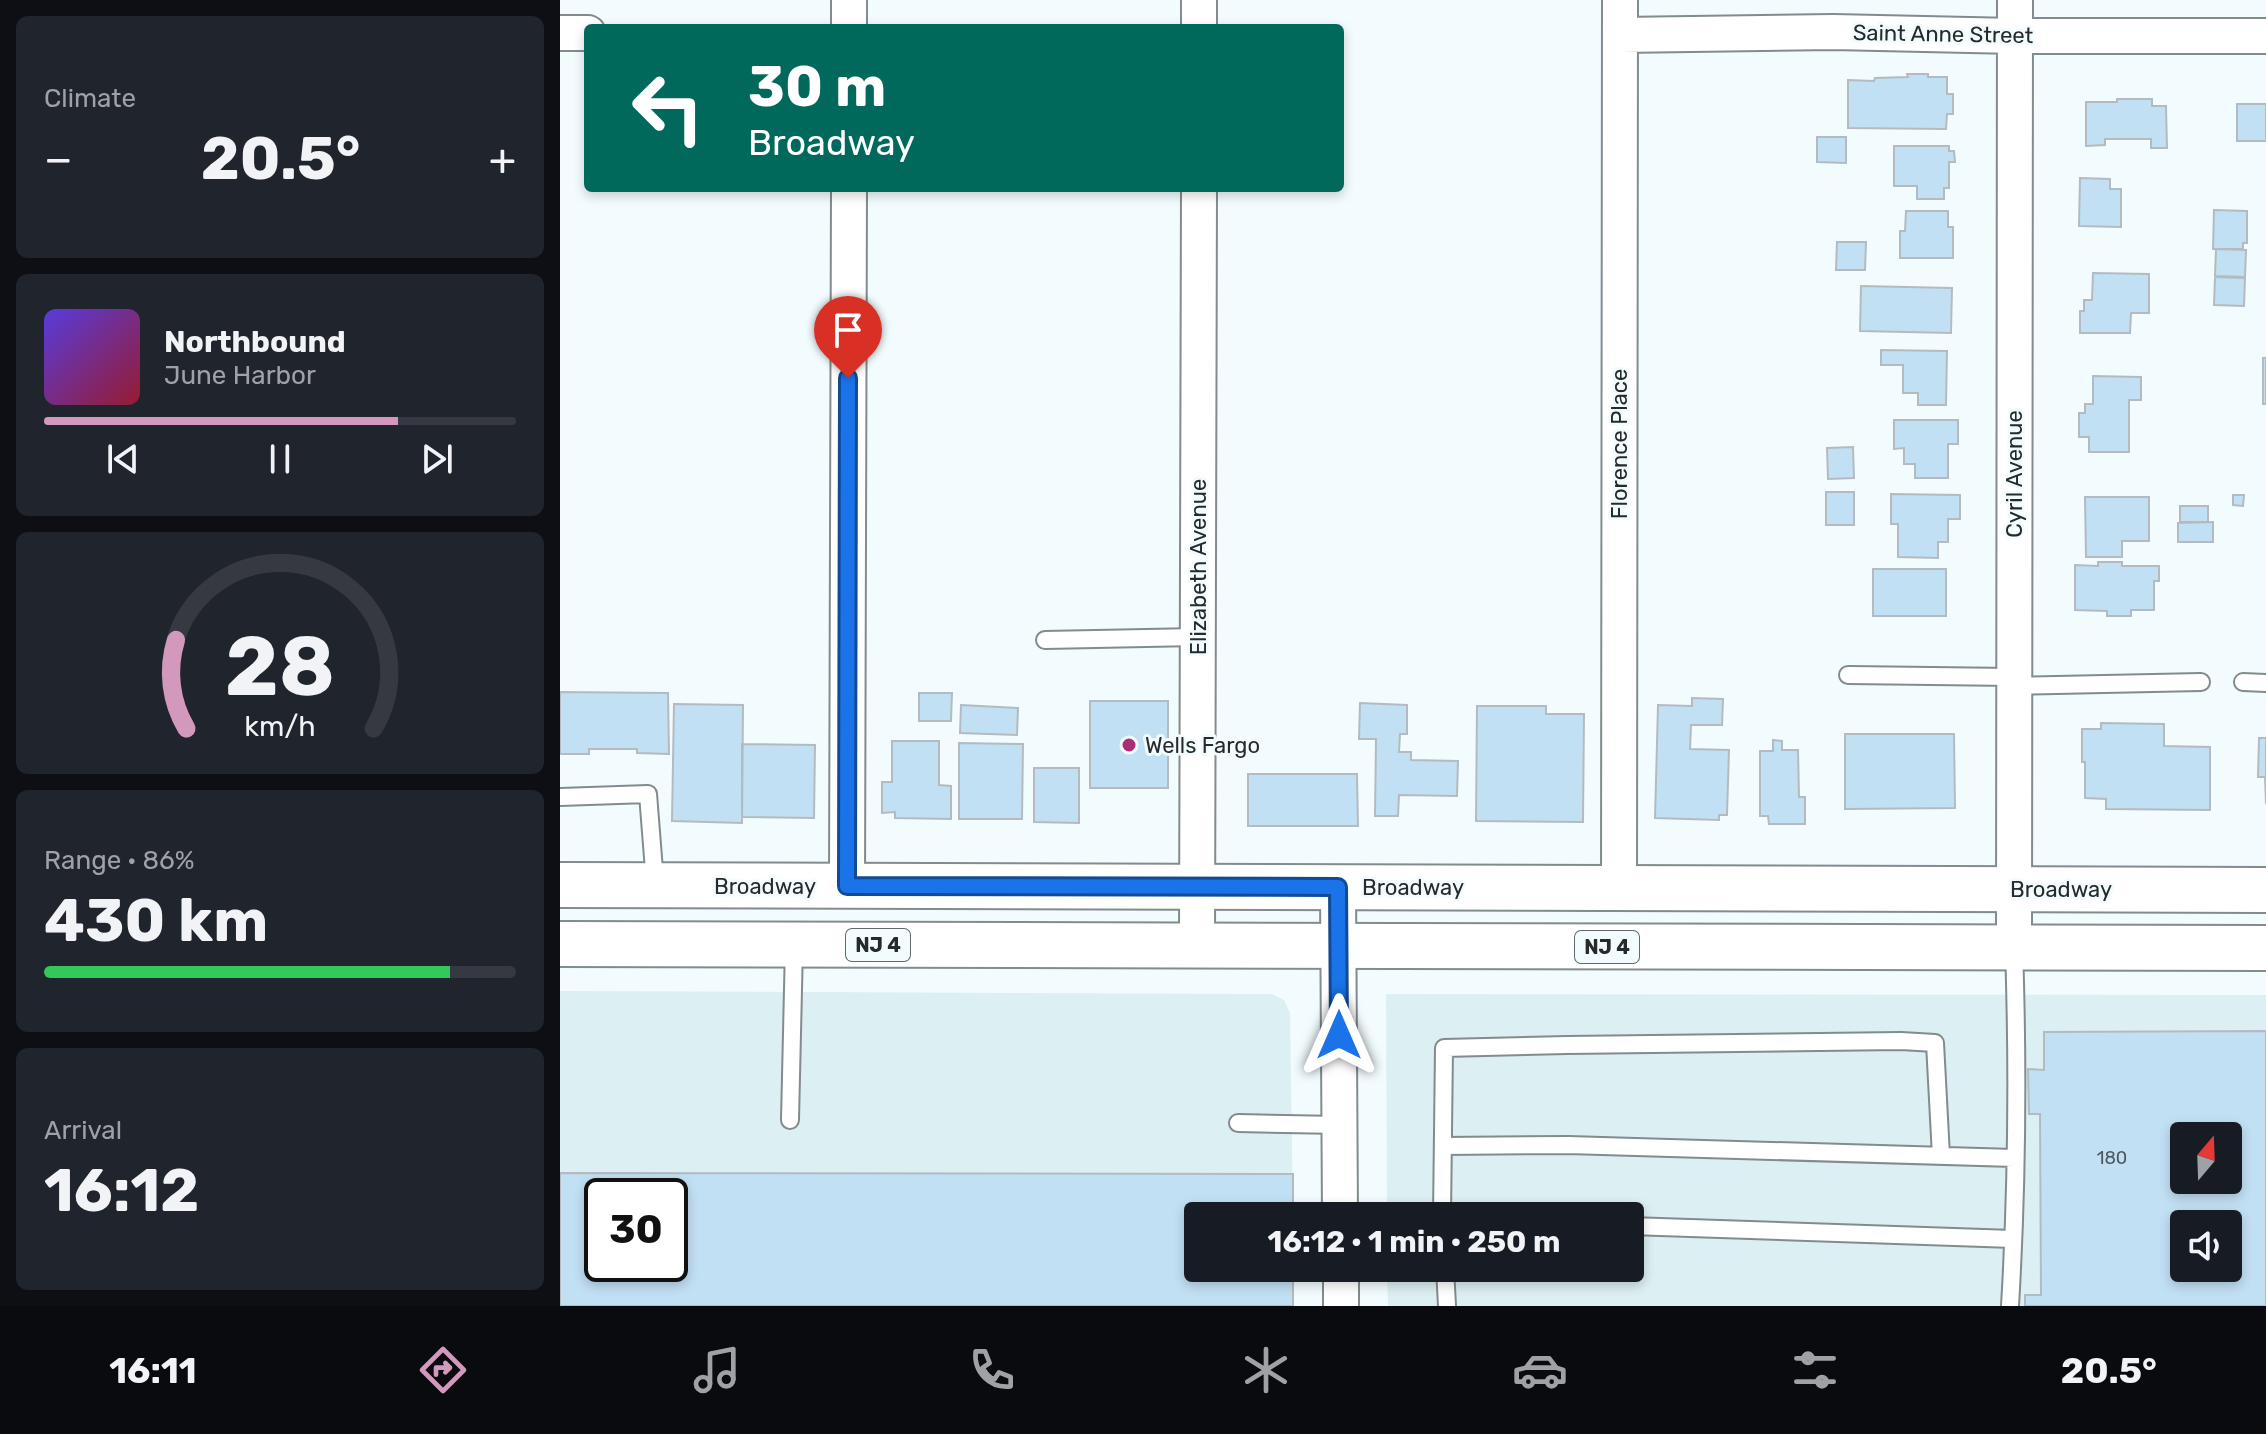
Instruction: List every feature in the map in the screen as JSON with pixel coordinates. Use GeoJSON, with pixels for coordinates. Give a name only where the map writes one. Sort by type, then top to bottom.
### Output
{"type":"FeatureCollection","features":[{"type":"Feature","properties":{"kind":"main road","name":"Broadway"},"geometry":{"type":"LineString","coordinates":[[560,885],[2266,890]]}},
{"type":"Feature","properties":{"kind":"main road","name":"NJ 4"},"geometry":{"type":"LineString","coordinates":[[560,944],[2266,948]]}},
{"type":"Feature","properties":{"kind":"street"},"geometry":{"type":"LineString","coordinates":[[849,0],[849,24]]}},
{"type":"Feature","properties":{"kind":"street"},"geometry":{"type":"LineString","coordinates":[[1199,0],[1199,24]]}},
{"type":"Feature","properties":{"kind":"street","name":"Florence Place"},"geometry":{"type":"LineString","coordinates":[[1619,888],[1620,0]]}},
{"type":"Feature","properties":{"kind":"street","name":"Cyril Avenue"},"geometry":{"type":"LineString","coordinates":[[2014,947],[2015,0]]}},
{"type":"Feature","properties":{"kind":"street","name":"Saint Anne Street"},"geometry":{"type":"LineString","coordinates":[[1620,35],[1833,32],[2266,36]]}},
{"type":"Feature","properties":{"kind":"street"},"geometry":{"type":"LineString","coordinates":[[560,33],[584,33]]}},
{"type":"Feature","properties":{"kind":"street"},"geometry":{"type":"LineString","coordinates":[[847,886],[849,192]]}},
{"type":"Feature","properties":{"kind":"street","name":"Elizabeth Avenue"},"geometry":{"type":"LineString","coordinates":[[1197,946],[1199,192]]}},
{"type":"Feature","properties":{"kind":"street"},"geometry":{"type":"LineString","coordinates":[[1338,887],[1340,1202]]}},
{"type":"Feature","properties":{"kind":"street"},"geometry":{"type":"LineString","coordinates":[[1341,1282],[1341,1306]]}},
{"type":"Feature","properties":{"kind":"lane"},"geometry":{"type":"LineString","coordinates":[[1045,640],[1197,637]]}},
{"type":"Feature","properties":{"kind":"lane"},"geometry":{"type":"LineString","coordinates":[[1848,675],[2014,682],[2201,682]]}},
{"type":"Feature","properties":{"kind":"lane"},"geometry":{"type":"LineString","coordinates":[[2243,682],[2266,683]]}},
{"type":"Feature","properties":{"kind":"lane"},"geometry":{"type":"LineString","coordinates":[[560,797],[648,794],[655,886]]}},
{"type":"Feature","properties":{"kind":"lane"},"geometry":{"type":"LineString","coordinates":[[790,1120],[794,945]]}},
{"type":"Feature","properties":{"kind":"lane"},"geometry":{"type":"LineString","coordinates":[[2010,1306],[2016,1003],[2014,947]]}},
{"type":"Feature","properties":{"kind":"lane"},"geometry":{"type":"LineString","coordinates":[[1442,1202],[1444,1048],[1935,1043],[1941,1156]]}},
{"type":"Feature","properties":{"kind":"lane"},"geometry":{"type":"LineString","coordinates":[[1238,1123],[1340,1125]]}},
{"type":"Feature","properties":{"kind":"lane"},"geometry":{"type":"LineString","coordinates":[[1443,1146],[1568,1145],[2014,1158]]}},
{"type":"Feature","properties":{"kind":"lane"},"geometry":{"type":"LineString","coordinates":[[1644,1226],[2013,1239]]}},
{"type":"Feature","properties":{"kind":"lane"},"geometry":{"type":"LineString","coordinates":[[1446,1282],[1447,1306]]}},
{"type":"Feature","properties":{"kind":"shaded area"},"geometry":{"type":"Polygon","coordinates":[[[560,991],[1272,994],[1284,1000],[1290,1013],[1293,1202],[1184,1202],[1184,1282],[1293,1282],[1294,1306],[560,1306],[560,991]]]}},
{"type":"Feature","properties":{"kind":"shaded area"},"geometry":{"type":"Polygon","coordinates":[[[1386,994],[2266,995],[2266,1306],[1388,1306],[1387,1282],[1644,1282],[1644,1202],[1387,1202],[1386,994]]]}},
{"type":"Feature","properties":{"kind":"building"},"geometry":{"type":"Polygon","coordinates":[[[1907,74],[1947,77],[1947,94],[1953,94],[1953,114],[1947,114],[1946,129],[1848,128],[1848,80],[1874,81],[1875,78],[1908,77],[1907,74]]]}},
{"type":"Feature","properties":{"kind":"building"},"geometry":{"type":"Polygon","coordinates":[[[2117,99],[2152,99],[2152,106],[2166,106],[2167,148],[2151,148],[2151,139],[2105,139],[2105,145],[2086,146],[2086,102],[2117,102],[2117,99]]]}},
{"type":"Feature","properties":{"kind":"building"},"geometry":{"type":"Polygon","coordinates":[[[2237,104],[2266,104],[2266,141],[2237,141],[2237,104]]]}},
{"type":"Feature","properties":{"kind":"building"},"geometry":{"type":"Polygon","coordinates":[[[1817,137],[1846,137],[1846,163],[1817,162],[1817,137]]]}},
{"type":"Feature","properties":{"kind":"building"},"geometry":{"type":"Polygon","coordinates":[[[1894,146],[1949,146],[1949,151],[1954,151],[1955,162],[1949,162],[1949,188],[1944,188],[1944,199],[1917,199],[1917,186],[1894,186],[1894,146]]]}},
{"type":"Feature","properties":{"kind":"building"},"geometry":{"type":"Polygon","coordinates":[[[2080,178],[2110,179],[2110,189],[2121,189],[2121,227],[2079,226],[2080,178]]]}},
{"type":"Feature","properties":{"kind":"building"},"geometry":{"type":"Polygon","coordinates":[[[2214,210],[2247,211],[2247,243],[2243,243],[2243,249],[2213,249],[2214,210]]]}},
{"type":"Feature","properties":{"kind":"building"},"geometry":{"type":"Polygon","coordinates":[[[1906,211],[1948,211],[1948,227],[1953,227],[1953,258],[1900,258],[1900,231],[1905,231],[1906,211]]]}},
{"type":"Feature","properties":{"kind":"building"},"geometry":{"type":"Polygon","coordinates":[[[1837,242],[1866,242],[1865,270],[1836,270],[1837,242]]]}},
{"type":"Feature","properties":{"kind":"building"},"geometry":{"type":"Polygon","coordinates":[[[2216,249],[2246,250],[2245,277],[2215,276],[2216,249]]]}},
{"type":"Feature","properties":{"kind":"building"},"geometry":{"type":"Polygon","coordinates":[[[2093,273],[2149,274],[2149,313],[2131,313],[2130,333],[2080,333],[2080,311],[2084,311],[2084,300],[2092,300],[2093,273]]]}},
{"type":"Feature","properties":{"kind":"building"},"geometry":{"type":"Polygon","coordinates":[[[2215,277],[2245,278],[2244,306],[2214,305],[2215,277]]]}},
{"type":"Feature","properties":{"kind":"building"},"geometry":{"type":"Polygon","coordinates":[[[1861,286],[1952,288],[1951,333],[1860,331],[1861,286]]]}},
{"type":"Feature","properties":{"kind":"building"},"geometry":{"type":"Polygon","coordinates":[[[1881,350],[1947,351],[1946,405],[1918,405],[1918,393],[1903,393],[1903,365],[1881,365],[1881,350]]]}},
{"type":"Feature","properties":{"kind":"building"},"geometry":{"type":"Polygon","coordinates":[[[2263,358],[2266,358],[2266,404],[2263,404],[2263,358]]]}},
{"type":"Feature","properties":{"kind":"building"},"geometry":{"type":"Polygon","coordinates":[[[2093,376],[2141,377],[2141,400],[2129,400],[2129,452],[2089,452],[2089,437],[2079,437],[2079,413],[2085,413],[2085,404],[2093,404],[2093,376]]]}},
{"type":"Feature","properties":{"kind":"building"},"geometry":{"type":"Polygon","coordinates":[[[1894,420],[1958,420],[1958,444],[1948,444],[1948,478],[1915,478],[1915,464],[1904,464],[1904,448],[1894,449],[1894,420]]]}},
{"type":"Feature","properties":{"kind":"building"},"geometry":{"type":"Polygon","coordinates":[[[1853,447],[1854,478],[1828,479],[1827,448],[1853,447]]]}},
{"type":"Feature","properties":{"kind":"building"},"geometry":{"type":"Polygon","coordinates":[[[1826,492],[1854,492],[1854,525],[1826,525],[1826,492]]]}},
{"type":"Feature","properties":{"kind":"building"},"geometry":{"type":"Polygon","coordinates":[[[1891,494],[1960,495],[1960,519],[1948,519],[1948,542],[1938,542],[1938,558],[1898,557],[1898,524],[1891,524],[1891,494]]]}},
{"type":"Feature","properties":{"kind":"building"},"geometry":{"type":"Polygon","coordinates":[[[2233,495],[2244,495],[2243,506],[2233,505],[2233,495]]]}},
{"type":"Feature","properties":{"kind":"building"},"geometry":{"type":"Polygon","coordinates":[[[2085,497],[2149,497],[2149,541],[2122,541],[2122,557],[2086,557],[2085,497]]]}},
{"type":"Feature","properties":{"kind":"building"},"geometry":{"type":"Polygon","coordinates":[[[2180,506],[2208,506],[2208,522],[2180,522],[2180,506]]]}},
{"type":"Feature","properties":{"kind":"building"},"geometry":{"type":"Polygon","coordinates":[[[2213,522],[2213,542],[2178,542],[2178,523],[2213,522]]]}},
{"type":"Feature","properties":{"kind":"building"},"geometry":{"type":"Polygon","coordinates":[[[2098,562],[2122,562],[2122,566],[2159,566],[2159,581],[2154,581],[2154,610],[2131,610],[2131,616],[2107,616],[2107,611],[2075,610],[2075,565],[2098,566],[2098,562]]]}},
{"type":"Feature","properties":{"kind":"building"},"geometry":{"type":"Polygon","coordinates":[[[1873,569],[1946,569],[1946,616],[1873,616],[1873,569]]]}},
{"type":"Feature","properties":{"kind":"building"},"geometry":{"type":"Polygon","coordinates":[[[560,692],[668,693],[669,754],[637,753],[637,749],[589,749],[589,754],[560,754],[560,692]]]}},
{"type":"Feature","properties":{"kind":"building"},"geometry":{"type":"Polygon","coordinates":[[[919,693],[952,693],[951,721],[919,721],[919,693]]]}},
{"type":"Feature","properties":{"kind":"building"},"geometry":{"type":"Polygon","coordinates":[[[1692,698],[1723,699],[1722,725],[1691,725],[1690,749],[1729,750],[1727,815],[1719,815],[1719,820],[1655,818],[1658,705],[1692,706],[1692,698]]]}},
{"type":"Feature","properties":{"kind":"building","name":"Wells Fargo"},"geometry":{"type":"Polygon","coordinates":[[[1090,701],[1168,701],[1168,788],[1090,788],[1090,701]]]}},
{"type":"Feature","properties":{"kind":"building"},"geometry":{"type":"Polygon","coordinates":[[[1360,703],[1407,705],[1407,734],[1400,734],[1399,752],[1411,752],[1411,760],[1458,761],[1457,796],[1399,795],[1398,816],[1375,816],[1376,739],[1359,739],[1360,703]]]}},
{"type":"Feature","properties":{"kind":"building"},"geometry":{"type":"Polygon","coordinates":[[[674,704],[743,705],[742,823],[672,821],[674,704]]]}},
{"type":"Feature","properties":{"kind":"building"},"geometry":{"type":"Polygon","coordinates":[[[961,705],[1018,708],[1017,735],[960,733],[961,705]]]}},
{"type":"Feature","properties":{"kind":"building"},"geometry":{"type":"Polygon","coordinates":[[[1477,706],[1546,706],[1546,714],[1584,714],[1583,822],[1476,821],[1477,706]]]}},
{"type":"Feature","properties":{"kind":"building"},"geometry":{"type":"Polygon","coordinates":[[[2101,723],[2164,724],[2164,746],[2210,747],[2210,810],[2106,809],[2106,799],[2085,798],[2082,729],[2101,729],[2101,723]]]}},
{"type":"Feature","properties":{"kind":"building"},"geometry":{"type":"Polygon","coordinates":[[[1845,734],[1954,734],[1955,808],[1845,809],[1845,734]]]}},
{"type":"Feature","properties":{"kind":"building"},"geometry":{"type":"Polygon","coordinates":[[[2259,738],[2266,738],[2266,804],[2265,777],[2258,777],[2259,738]]]}},
{"type":"Feature","properties":{"kind":"building"},"geometry":{"type":"Polygon","coordinates":[[[1773,740],[1782,741],[1782,750],[1798,750],[1799,797],[1805,797],[1805,824],[1769,824],[1768,816],[1760,816],[1760,751],[1773,751],[1773,740]]]}},
{"type":"Feature","properties":{"kind":"building"},"geometry":{"type":"Polygon","coordinates":[[[892,741],[939,741],[939,785],[951,786],[951,819],[895,818],[895,812],[882,813],[882,782],[892,782],[892,741]]]}},
{"type":"Feature","properties":{"kind":"building"},"geometry":{"type":"Polygon","coordinates":[[[959,743],[1023,744],[1022,819],[959,819],[959,743]]]}},
{"type":"Feature","properties":{"kind":"building"},"geometry":{"type":"Polygon","coordinates":[[[742,744],[815,745],[814,818],[742,817],[742,744]]]}},
{"type":"Feature","properties":{"kind":"building"},"geometry":{"type":"Polygon","coordinates":[[[1034,768],[1079,768],[1079,823],[1034,822],[1034,768]]]}},
{"type":"Feature","properties":{"kind":"building"},"geometry":{"type":"Polygon","coordinates":[[[1248,774],[1357,774],[1358,826],[1248,826],[1248,774]]]}},
{"type":"Feature","properties":{"kind":"building"},"geometry":{"type":"Polygon","coordinates":[[[2266,1031],[2266,1306],[2025,1306],[2025,1295],[2041,1295],[2040,1114],[2029,1114],[2028,1069],[2044,1070],[2044,1032],[2266,1031]]]}},
{"type":"Feature","properties":{"kind":"building"},"geometry":{"type":"Polygon","coordinates":[[[560,1173],[1293,1174],[1293,1202],[1184,1202],[1184,1282],[1293,1282],[1293,1306],[560,1306],[560,1173]]]}},
{"type":"Feature","properties":{"kind":"place","name":"Wells Fargo"},"geometry":{"type":"Point","coordinates":[1129,745]}},
{"type":"Feature","properties":{"kind":"route"},"geometry":{"type":"LineString","coordinates":[[848,378],[847,886],[1338,887],[1339,1035]]}}]}
